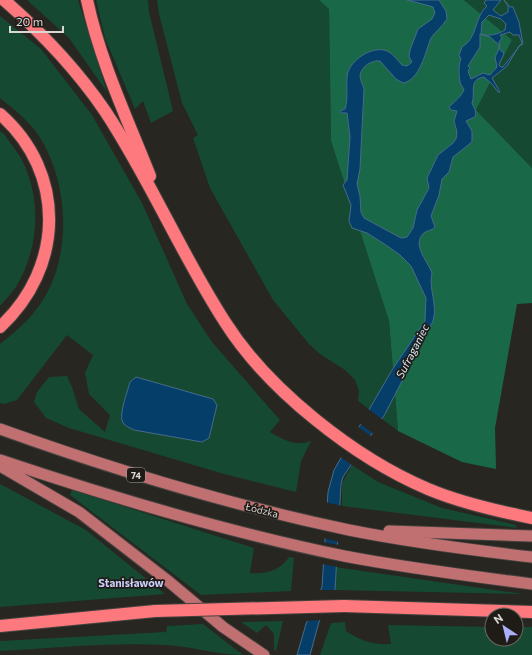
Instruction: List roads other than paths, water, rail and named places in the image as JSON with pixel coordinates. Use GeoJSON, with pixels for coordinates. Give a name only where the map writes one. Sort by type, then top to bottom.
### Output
{"type":"FeatureCollection","features":[{"type":"Feature","properties":{"kind":"highway"},"geometry":{"type":"LineString","coordinates":[[4,0],[53,46],[105,111],[226,324],[251,356],[301,409],[319,423],[385,467],[428,489],[500,512],[532,518]]}},
{"type":"Feature","properties":{"kind":"highway"},"geometry":{"type":"LineString","coordinates":[[87,0],[93,26],[104,59],[163,211]]}},
{"type":"Feature","properties":{"kind":"highway"},"geometry":{"type":"LineString","coordinates":[[0,114],[16,129],[40,170],[49,204],[50,219],[46,252],[35,281],[23,302],[0,327]]}},
{"type":"Feature","properties":{"kind":"highway"},"geometry":{"type":"LineString","coordinates":[[0,626],[155,611],[344,606],[532,612]]}},
{"type":"Feature","properties":{"kind":"main road","name":"Łódzka"},"geometry":{"type":"LineString","coordinates":[[0,429],[132,474],[274,513],[350,530],[454,547],[532,556]]}},
{"type":"Feature","properties":{"kind":"main road"},"geometry":{"type":"LineString","coordinates":[[0,460],[169,513],[269,539],[344,556],[462,575],[532,584]]}},
{"type":"Feature","properties":{"kind":"main road"},"geometry":{"type":"LineString","coordinates":[[0,466],[79,512],[167,580],[223,627],[264,655]]}},
{"type":"Feature","properties":{"kind":"main road","name":"74"},"geometry":{"type":"LineString","coordinates":[[350,530],[468,532],[532,536]]}},
{"type":"Feature","properties":{"kind":"water","name":"Sufraganiec"},"geometry":{"type":"Polygon","coordinates":[[[407,0],[439,0],[446,11],[447,19],[431,38],[418,71],[409,81],[403,83],[396,79],[380,61],[367,64],[362,69],[360,79],[364,89],[360,169],[357,184],[360,196],[361,212],[364,218],[401,238],[407,237],[413,228],[417,210],[429,188],[427,178],[438,155],[456,139],[457,132],[454,121],[457,111],[451,110],[449,107],[464,90],[460,84],[459,67],[461,59],[459,55],[462,47],[474,33],[480,16],[487,6],[484,3],[486,0],[501,0],[493,10],[501,16],[508,12],[508,6],[504,0],[510,7],[513,7],[519,22],[523,44],[520,45],[522,43],[519,35],[513,35],[510,32],[500,35],[502,38],[499,42],[500,50],[504,53],[499,65],[501,67],[503,67],[517,49],[507,66],[492,78],[500,92],[498,92],[484,77],[479,78],[474,83],[472,103],[476,115],[475,117],[466,121],[472,131],[472,142],[453,157],[449,172],[442,179],[439,195],[431,216],[435,227],[423,233],[419,244],[422,254],[432,273],[431,284],[434,308],[433,321],[385,414],[343,477],[341,484],[335,590],[319,622],[310,655],[297,655],[306,624],[322,587],[328,492],[334,470],[392,370],[425,321],[426,298],[411,266],[400,255],[386,245],[367,233],[352,228],[349,221],[351,205],[343,185],[347,180],[350,137],[347,113],[341,113],[340,111],[345,109],[348,72],[359,57],[371,51],[377,50],[383,50],[391,53],[402,65],[407,66],[412,62],[409,57],[410,50],[418,29],[432,19],[435,13],[433,7],[407,0]],[[489,15],[482,22],[481,34],[493,35],[505,30],[506,24],[501,19],[489,15]],[[480,34],[480,47],[468,66],[470,68],[468,71],[471,79],[483,73],[490,75],[497,67],[495,57],[499,49],[499,45],[490,37],[480,34]]]}},
{"type":"Feature","properties":{"kind":"water"},"geometry":{"type":"Polygon","coordinates":[[[136,377],[213,399],[217,405],[209,438],[202,442],[134,430],[125,425],[122,420],[124,403],[130,382],[136,377]]]}},
{"type":"Feature","properties":{"kind":"district","name":"Stanisławów"},"geometry":{"type":"Point","coordinates":[131,582]}}]}
